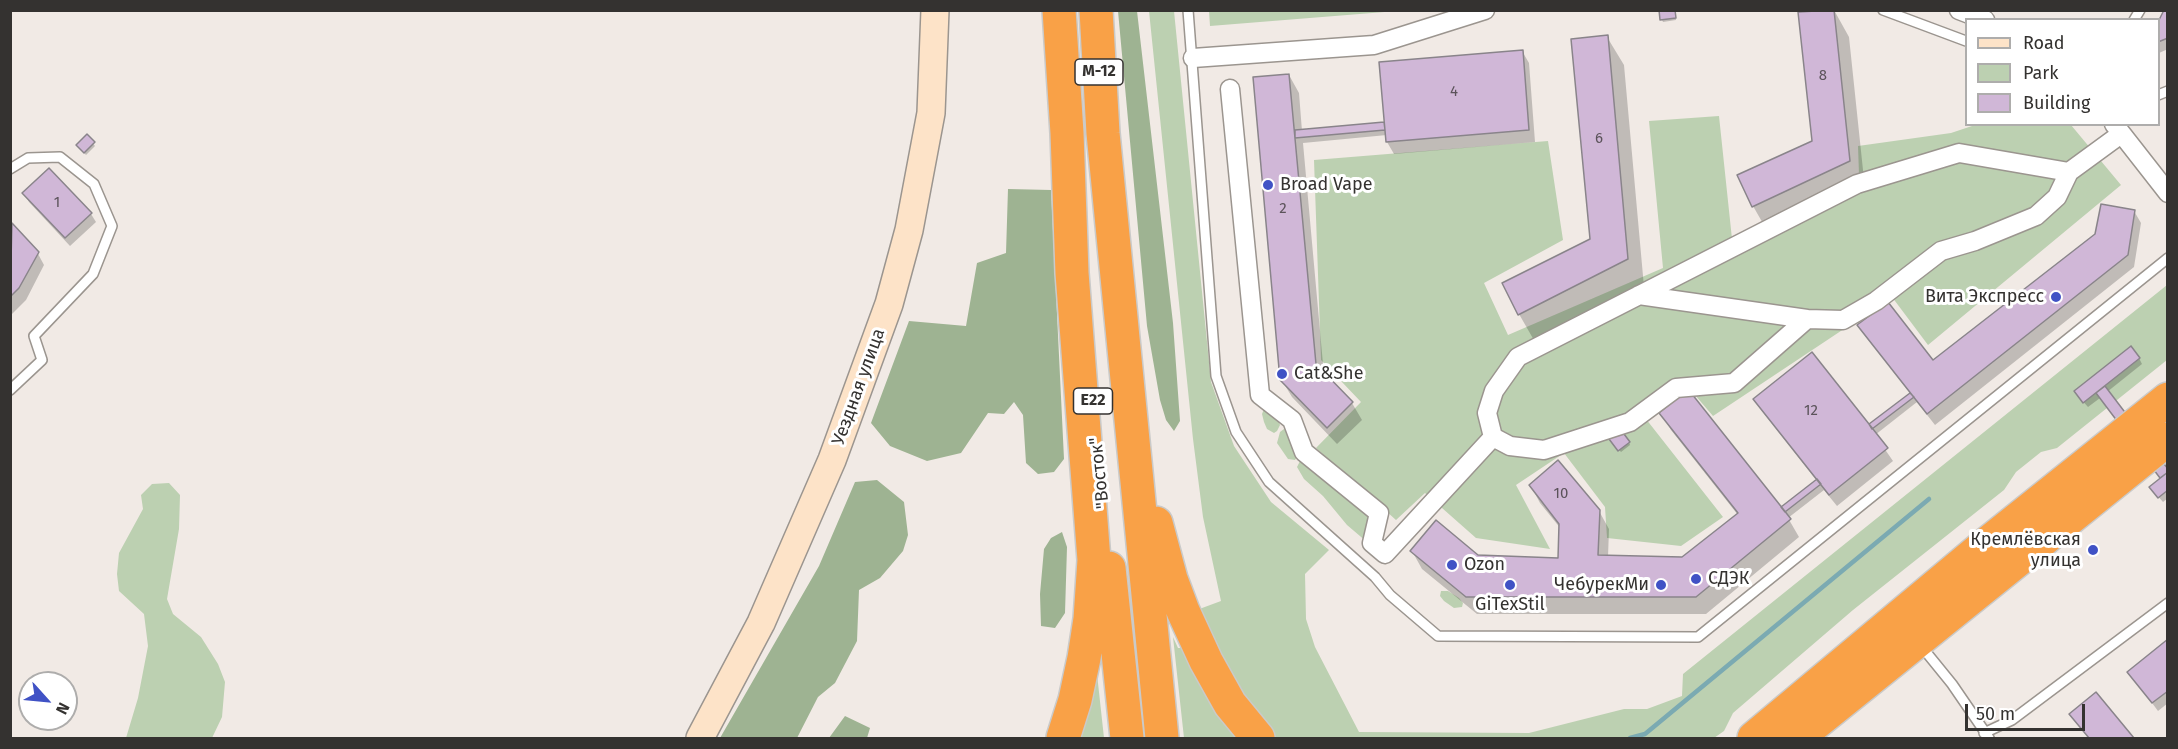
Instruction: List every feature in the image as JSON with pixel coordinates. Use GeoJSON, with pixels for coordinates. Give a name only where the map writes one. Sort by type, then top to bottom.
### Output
{"type":"FeatureCollection","features":[{"type":"Feature","properties":{"kind":"highway","name":"М-12"},"geometry":{"type":"LineString","coordinates":[[1059,10],[1067,133]]}},
{"type":"Feature","properties":{"kind":"highway","name":"М-12"},"geometry":{"type":"LineString","coordinates":[[1096,10],[1102,133]]}},
{"type":"Feature","properties":{"kind":"highway","name":"\"Восток\""},"geometry":{"type":"LineString","coordinates":[[1067,133],[1127,738]]}},
{"type":"Feature","properties":{"kind":"highway"},"geometry":{"type":"LineString","coordinates":[[1063,738],[1076,700],[1084,658],[1090,619],[1094,560],[1072,273],[1067,133]]}},
{"type":"Feature","properties":{"kind":"highway"},"geometry":{"type":"LineString","coordinates":[[1102,133],[1162,738]]}},
{"type":"Feature","properties":{"kind":"highway"},"geometry":{"type":"LineString","coordinates":[[1102,133],[1126,287],[1152,509],[1162,550],[1183,611],[1206,661],[1230,704],[1258,738]]}},
{"type":"Feature","properties":{"kind":"highway"},"geometry":{"type":"LineString","coordinates":[[1754,738],[1979,550],[2168,399]]}},
{"type":"Feature","properties":{"kind":"highway"},"geometry":{"type":"LineString","coordinates":[[1797,738],[2168,439]]}},
{"type":"Feature","properties":{"kind":"highway"},"geometry":{"type":"LineString","coordinates":[[1732,738],[1898,603],[1979,550]]}},
{"type":"Feature","properties":{"kind":"street","name":"Уездная улица"},"geometry":{"type":"LineString","coordinates":[[700,738],[761,623],[823,482],[889,304],[909,230],[931,113],[935,10]]}},
{"type":"Feature","properties":{"kind":"street"},"geometry":{"type":"LineString","coordinates":[[1193,58],[1374,45],[1485,10]]}},
{"type":"Feature","properties":{"kind":"street"},"geometry":{"type":"LineString","coordinates":[[1959,10],[1980,18]]}},
{"type":"Feature","properties":{"kind":"street"},"geometry":{"type":"LineString","coordinates":[[1230,89],[1260,395],[1292,420],[1304,452],[1379,513],[1372,543],[1385,554],[1493,437]]}},
{"type":"Feature","properties":{"kind":"street"},"geometry":{"type":"LineString","coordinates":[[1639,295],[1807,319],[1843,320],[1876,301],[1941,251],[1975,241],[2036,216],[2057,197],[2069,172],[2118,129],[2168,193]]}},
{"type":"Feature","properties":{"kind":"street"},"geometry":{"type":"LineString","coordinates":[[1807,319],[1734,383],[1676,388],[1630,422],[1544,450],[1510,446],[1493,437],[1487,413],[1490,402],[1494,391],[1518,357],[1857,184],[1959,153],[2069,172]]}},
{"type":"Feature","properties":{"kind":"lane"},"geometry":{"type":"LineString","coordinates":[[1188,10],[1216,376],[1236,432],[1269,482],[1375,577],[1390,596],[1438,636],[1698,637],[2168,258]]}},
{"type":"Feature","properties":{"kind":"lane"},"geometry":{"type":"LineString","coordinates":[[1883,10],[1965,41]]}},
{"type":"Feature","properties":{"kind":"lane"},"geometry":{"type":"LineString","coordinates":[[10,169],[28,158],[60,157],[94,184],[112,226],[93,274],[34,336],[42,360],[10,390]]}},
{"type":"Feature","properties":{"kind":"lane"},"geometry":{"type":"LineString","coordinates":[[1863,683],[1881,675],[1910,654],[1920,650],[1926,652],[1952,684],[1986,736],[2012,720],[2168,603]]}},
{"type":"Feature","properties":{"kind":"green space"},"geometry":{"type":"Polygon","coordinates":[[[1209,10],[1397,11],[1210,26],[1209,10]]]}},
{"type":"Feature","properties":{"kind":"green space"},"geometry":{"type":"Polygon","coordinates":[[[1118,11],[1137,11],[1173,323],[1180,421],[1174,431],[1166,420],[1160,400],[1147,326],[1118,11]]]}},
{"type":"Feature","properties":{"kind":"green space"},"geometry":{"type":"Polygon","coordinates":[[[1149,11],[1174,11],[1211,382],[1234,446],[1271,502],[1329,550],[1305,574],[1306,619],[1315,647],[1359,732],[1529,733],[1624,709],[1647,709],[1682,696],[1683,674],[2167,285],[2167,360],[2057,448],[2041,452],[2016,472],[2004,490],[1853,610],[1733,713],[1724,731],[1714,738],[1271,738],[1260,728],[1194,611],[1221,601],[1203,517],[1193,439],[1149,11]]]}},
{"type":"Feature","properties":{"kind":"green space"},"geometry":{"type":"Polygon","coordinates":[[[1719,116],[1732,239],[1859,175],[1858,146],[1951,133],[1972,126],[2072,126],[2121,185],[1928,345],[1892,297],[1713,416],[1689,388],[1646,419],[1723,517],[1681,546],[1607,538],[1605,507],[1564,453],[1516,485],[1550,549],[1476,538],[1425,493],[1396,520],[1316,448],[1361,402],[1321,360],[1314,160],[1548,141],[1563,240],[1484,283],[1508,335],[1663,268],[1649,121],[1719,116]]]}},
{"type":"Feature","properties":{"kind":"green space"},"geometry":{"type":"Polygon","coordinates":[[[1008,189],[1051,190],[1064,459],[1054,472],[1038,474],[1026,463],[1023,415],[1014,402],[1004,414],[988,413],[961,453],[927,461],[890,446],[871,423],[909,321],[966,326],[977,263],[1006,253],[1008,189]]]}},
{"type":"Feature","properties":{"kind":"green space"},"geometry":{"type":"Polygon","coordinates":[[[1264,409],[1276,415],[1280,425],[1274,433],[1267,429],[1264,422],[1262,414],[1264,409]]]}},
{"type":"Feature","properties":{"kind":"green space"},"geometry":{"type":"Polygon","coordinates":[[[1287,430],[1297,457],[1295,460],[1288,459],[1277,443],[1280,432],[1287,430]]]}},
{"type":"Feature","properties":{"kind":"green space"},"geometry":{"type":"Polygon","coordinates":[[[1300,461],[1371,512],[1367,542],[1347,525],[1323,496],[1304,479],[1297,467],[1300,461]]]}},
{"type":"Feature","properties":{"kind":"green space"},"geometry":{"type":"Polygon","coordinates":[[[877,480],[904,502],[908,535],[903,551],[880,578],[859,590],[857,641],[835,683],[818,697],[797,738],[720,738],[819,566],[855,482],[877,480]]]}},
{"type":"Feature","properties":{"kind":"green space"},"geometry":{"type":"Polygon","coordinates":[[[169,483],[180,495],[179,529],[167,599],[173,614],[201,637],[218,664],[225,682],[222,717],[212,738],[126,738],[138,698],[148,646],[144,614],[119,591],[117,574],[119,553],[143,509],[141,495],[152,484],[169,483]]]}},
{"type":"Feature","properties":{"kind":"green space"},"geometry":{"type":"Polygon","coordinates":[[[1062,532],[1067,547],[1065,613],[1055,628],[1041,626],[1040,594],[1044,549],[1051,538],[1062,532]]]}},
{"type":"Feature","properties":{"kind":"green space"},"geometry":{"type":"Polygon","coordinates":[[[1441,591],[1448,591],[1459,598],[1463,603],[1462,607],[1454,608],[1444,601],[1440,596],[1441,591]]]}},
{"type":"Feature","properties":{"kind":"green space"},"geometry":{"type":"Polygon","coordinates":[[[1173,637],[1178,648],[1182,648],[1237,738],[1184,738],[1173,637]]]}},
{"type":"Feature","properties":{"kind":"green space"},"geometry":{"type":"Polygon","coordinates":[[[1097,674],[1104,738],[1077,738],[1097,674]]]}},
{"type":"Feature","properties":{"kind":"green space"},"geometry":{"type":"Polygon","coordinates":[[[845,716],[870,728],[867,738],[829,738],[845,716]]]}},
{"type":"Feature","properties":{"kind":"building"},"geometry":{"type":"Polygon","coordinates":[[[1659,10],[1675,10],[1676,18],[1660,20],[1659,10]]]}},
{"type":"Feature","properties":{"kind":"building"},"geometry":{"type":"Polygon","coordinates":[[[1834,10],[1850,161],[1752,207],[1737,175],[1812,141],[1798,12],[1834,10]]]}},
{"type":"Feature","properties":{"kind":"building"},"geometry":{"type":"Polygon","coordinates":[[[2164,10],[2168,10],[2168,38],[2160,41],[2160,18],[2164,10]]]}},
{"type":"Feature","properties":{"kind":"building"},"geometry":{"type":"Polygon","coordinates":[[[1608,35],[1628,259],[1518,315],[1502,283],[1590,239],[1571,39],[1608,35]]]}},
{"type":"Feature","properties":{"kind":"building"},"geometry":{"type":"Polygon","coordinates":[[[1523,50],[1529,130],[1386,142],[1379,62],[1523,50]]]}},
{"type":"Feature","properties":{"kind":"building"},"geometry":{"type":"Polygon","coordinates":[[[1289,74],[1316,364],[1353,402],[1327,428],[1280,380],[1253,77],[1289,74]]]}},
{"type":"Feature","properties":{"kind":"building"},"geometry":{"type":"Polygon","coordinates":[[[1384,122],[1385,130],[1295,138],[1295,130],[1384,122]]]}},
{"type":"Feature","properties":{"kind":"building"},"geometry":{"type":"Polygon","coordinates":[[[87,134],[95,142],[84,153],[76,145],[87,134]]]}},
{"type":"Feature","properties":{"kind":"building"},"geometry":{"type":"Polygon","coordinates":[[[49,168],[92,213],[65,238],[22,193],[49,168]]]}},
{"type":"Feature","properties":{"kind":"building"},"geometry":{"type":"Polygon","coordinates":[[[2101,204],[2135,210],[2128,255],[1927,414],[1857,325],[1888,302],[1933,360],[2095,234],[2101,204]]]}},
{"type":"Feature","properties":{"kind":"building"},"geometry":{"type":"Polygon","coordinates":[[[12,223],[39,252],[19,288],[10,297],[12,223]]]}},
{"type":"Feature","properties":{"kind":"building"},"geometry":{"type":"Polygon","coordinates":[[[2131,346],[2140,358],[2083,403],[2074,391],[2131,346]]]}},
{"type":"Feature","properties":{"kind":"building"},"geometry":{"type":"Polygon","coordinates":[[[1812,352],[1888,448],[1829,495],[1753,399],[1812,352]]]}},
{"type":"Feature","properties":{"kind":"building"},"geometry":{"type":"Polygon","coordinates":[[[2105,386],[2168,469],[2168,472],[2160,478],[2096,393],[2105,386]]]}},
{"type":"Feature","properties":{"kind":"building"},"geometry":{"type":"Polygon","coordinates":[[[1688,389],[1791,519],[1696,597],[1466,597],[1410,551],[1436,520],[1478,555],[1558,558],[1559,524],[1529,485],[1558,460],[1600,510],[1598,555],[1682,557],[1738,513],[1659,413],[1688,389]]]}},
{"type":"Feature","properties":{"kind":"building"},"geometry":{"type":"Polygon","coordinates":[[[1910,393],[1914,397],[1872,429],[1869,424],[1910,393]]]}},
{"type":"Feature","properties":{"kind":"building"},"geometry":{"type":"Polygon","coordinates":[[[1621,430],[1630,442],[1618,451],[1609,439],[1621,430]]]}},
{"type":"Feature","properties":{"kind":"building"},"geometry":{"type":"Polygon","coordinates":[[[2168,472],[2168,490],[2158,498],[2149,487],[2168,472]]]}},
{"type":"Feature","properties":{"kind":"building"},"geometry":{"type":"Polygon","coordinates":[[[1817,479],[1821,484],[1785,512],[1781,507],[1817,479]]]}},
{"type":"Feature","properties":{"kind":"building"},"geometry":{"type":"Polygon","coordinates":[[[2168,639],[2168,691],[2152,703],[2127,672],[2168,639]]]}},
{"type":"Feature","properties":{"kind":"building"},"geometry":{"type":"Polygon","coordinates":[[[2096,692],[2134,738],[2089,738],[2069,714],[2096,692]]]}},
{"type":"Feature","properties":{"kind":"waterway"},"geometry":{"type":"LineString","coordinates":[[1630,738],[1645,734],[1929,499]]}},
{"type":"Feature","properties":{"kind":"place","name":"Broad Vape"},"geometry":{"type":"Point","coordinates":[1268,185]}},
{"type":"Feature","properties":{"kind":"place","name":"Вита Экспресс"},"geometry":{"type":"Point","coordinates":[2056,297]}},
{"type":"Feature","properties":{"kind":"place","name":"Cat&She"},"geometry":{"type":"Point","coordinates":[1282,374]}},
{"type":"Feature","properties":{"kind":"place","name":"Кремлёвская улица"},"geometry":{"type":"Point","coordinates":[2093,550]}},
{"type":"Feature","properties":{"kind":"place","name":"Ozon"},"geometry":{"type":"Point","coordinates":[1452,565]}},
{"type":"Feature","properties":{"kind":"place","name":"СДЭК"},"geometry":{"type":"Point","coordinates":[1696,579]}},
{"type":"Feature","properties":{"kind":"place","name":"GiTexStil"},"geometry":{"type":"Point","coordinates":[1510,585]}},
{"type":"Feature","properties":{"kind":"place","name":"ЧебурекМи"},"geometry":{"type":"Point","coordinates":[1661,585]}}]}
